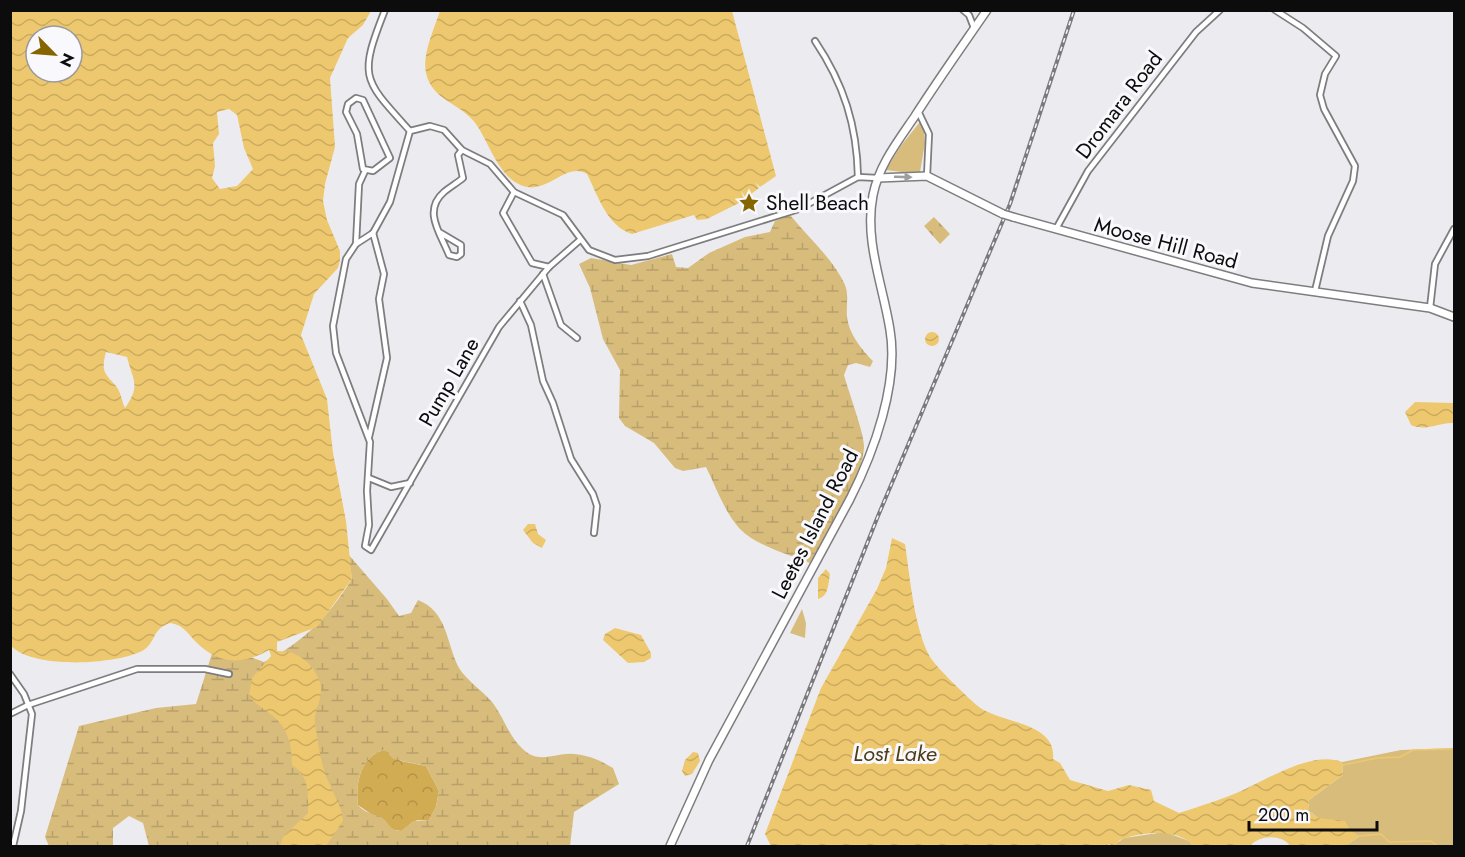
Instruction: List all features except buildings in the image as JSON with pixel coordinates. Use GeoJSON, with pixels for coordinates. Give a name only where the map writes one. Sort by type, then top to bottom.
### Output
{"type":"FeatureCollection","features":[{"type":"Feature","properties":{"kind":"main road","name":"Leetes Island Road"},"geometry":{"type":"LineString","coordinates":[[670,846],[709,760],[853,494],[874,441],[888,388],[892,357],[890,330],[872,238],[872,206],[878,178],[886,160],[985,13]]}},
{"type":"Feature","properties":{"kind":"main road","name":"Moose Hill Road"},"geometry":{"type":"LineString","coordinates":[[878,178],[927,176],[1003,214],[1252,283],[1430,308],[1455,317]]}},
{"type":"Feature","properties":{"kind":"street"},"geometry":{"type":"LineString","coordinates":[[385,10],[367,68],[369,80],[381,99],[410,131]]}},
{"type":"Feature","properties":{"kind":"street"},"geometry":{"type":"LineString","coordinates":[[963,10],[969,15],[975,28]]}},
{"type":"Feature","properties":{"kind":"street","name":"Dromara Road"},"geometry":{"type":"LineString","coordinates":[[1056,229],[1088,171],[1196,32],[1220,10]]}},
{"type":"Feature","properties":{"kind":"street"},"geometry":{"type":"LineString","coordinates":[[1275,10],[1303,28],[1336,56],[1325,74],[1320,95],[1324,109],[1355,166],[1353,181],[1328,236],[1315,291]]}},
{"type":"Feature","properties":{"kind":"street"},"geometry":{"type":"LineString","coordinates":[[969,15],[985,13]]}},
{"type":"Feature","properties":{"kind":"street"},"geometry":{"type":"LineString","coordinates":[[814,41],[834,69],[846,99],[858,177]]}},
{"type":"Feature","properties":{"kind":"street"},"geometry":{"type":"LineString","coordinates":[[356,244],[359,183],[365,171],[357,134],[346,112],[352,99],[363,100],[390,158]]}},
{"type":"Feature","properties":{"kind":"street"},"geometry":{"type":"LineString","coordinates":[[918,111],[929,134],[927,176]]}},
{"type":"Feature","properties":{"kind":"street"},"geometry":{"type":"LineString","coordinates":[[410,131],[436,127],[444,130],[462,150],[490,164],[514,192],[563,215],[576,230],[580,240],[598,256],[628,260],[811,205],[845,182],[858,177],[878,178]]}},
{"type":"Feature","properties":{"kind":"street"},"geometry":{"type":"LineString","coordinates":[[369,437],[333,340],[333,326],[350,249],[373,233],[390,202],[410,131]]}},
{"type":"Feature","properties":{"kind":"street"},"geometry":{"type":"LineString","coordinates":[[438,232],[461,245],[461,254],[457,257],[449,255],[438,232],[434,222],[435,204],[444,192],[463,178],[458,155],[462,150]]}},
{"type":"Feature","properties":{"kind":"street"},"geometry":{"type":"LineString","coordinates":[[365,171],[373,171],[390,158],[402,155]]}},
{"type":"Feature","properties":{"kind":"street"},"geometry":{"type":"LineString","coordinates":[[514,192],[503,213],[532,263],[549,267]]}},
{"type":"Feature","properties":{"kind":"street"},"geometry":{"type":"LineString","coordinates":[[1430,308],[1435,264],[1455,229]]}},
{"type":"Feature","properties":{"kind":"street"},"geometry":{"type":"LineString","coordinates":[[373,233],[384,273],[379,299],[387,358],[369,437],[369,478],[391,488],[410,483]]}},
{"type":"Feature","properties":{"kind":"street","name":"Pump Lane"},"geometry":{"type":"LineString","coordinates":[[369,478],[369,525],[365,546],[371,550],[499,327],[549,267],[580,240]]}},
{"type":"Feature","properties":{"kind":"street"},"geometry":{"type":"LineString","coordinates":[[543,274],[561,325],[577,338]]}},
{"type":"Feature","properties":{"kind":"street"},"geometry":{"type":"LineString","coordinates":[[520,301],[531,325],[543,381],[553,403],[571,459],[597,506],[594,533]]}},
{"type":"Feature","properties":{"kind":"street"},"geometry":{"type":"LineString","coordinates":[[10,714],[28,705],[137,669],[206,669],[229,674]]}},
{"type":"Feature","properties":{"kind":"street"},"geometry":{"type":"LineString","coordinates":[[10,674],[19,686],[32,714],[21,811],[13,846]]}},
{"type":"Feature","properties":{"kind":"street"},"geometry":{"type":"LineString","coordinates":[[10,688],[19,686]]}},
{"type":"Feature","properties":{"kind":"green space"},"geometry":{"type":"Polygon","coordinates":[[[923,118],[925,143],[920,172],[917,174],[886,170],[900,147],[923,118]]]}},
{"type":"Feature","properties":{"kind":"green space"},"geometry":{"type":"Polygon","coordinates":[[[790,215],[828,258],[840,276],[846,289],[850,330],[860,347],[873,361],[870,367],[856,363],[848,365],[844,375],[863,440],[862,458],[851,489],[810,563],[763,545],[739,528],[725,507],[706,467],[683,471],[675,468],[654,443],[625,426],[619,418],[620,370],[603,339],[590,288],[579,264],[591,258],[631,265],[672,254],[676,267],[688,268],[709,253],[745,237],[770,232],[775,221],[790,215]]]}},
{"type":"Feature","properties":{"kind":"green space"},"geometry":{"type":"Polygon","coordinates":[[[934,217],[950,234],[940,244],[924,226],[934,217]]]}},
{"type":"Feature","properties":{"kind":"green space"},"geometry":{"type":"Polygon","coordinates":[[[348,554],[399,616],[411,613],[418,600],[428,605],[441,620],[459,668],[492,702],[519,746],[525,751],[537,757],[579,755],[595,759],[613,768],[619,784],[574,812],[570,846],[149,846],[143,823],[129,816],[113,828],[113,846],[49,846],[45,837],[79,726],[156,708],[196,704],[215,644],[264,662],[292,646],[314,627],[352,579],[348,554]],[[385,750],[370,758],[361,771],[357,797],[358,805],[365,811],[382,818],[393,829],[401,831],[413,821],[429,820],[436,807],[439,791],[426,766],[393,759],[385,750]]]}},
{"type":"Feature","properties":{"kind":"green space"},"geometry":{"type":"Polygon","coordinates":[[[802,609],[806,623],[805,638],[790,633],[802,609]]]}},
{"type":"Feature","properties":{"kind":"green space"},"geometry":{"type":"Polygon","coordinates":[[[1454,748],[1454,846],[1345,846],[1360,836],[1318,818],[1308,810],[1309,800],[1343,775],[1342,762],[1401,750],[1454,748]]]}},
{"type":"Feature","properties":{"kind":"green space"},"geometry":{"type":"Polygon","coordinates":[[[385,750],[401,761],[426,766],[439,791],[436,807],[429,820],[417,820],[401,831],[394,830],[358,805],[361,771],[370,758],[385,750]]]}},
{"type":"Feature","properties":{"kind":"green space"},"geometry":{"type":"Polygon","coordinates":[[[1165,832],[1189,841],[1193,846],[1113,846],[1124,838],[1165,832]]]}},
{"type":"Feature","properties":{"kind":"water"},"geometry":{"type":"Polygon","coordinates":[[[11,10],[371,11],[363,25],[348,38],[330,78],[335,147],[323,201],[327,220],[340,251],[340,260],[338,268],[314,294],[301,335],[327,399],[333,453],[346,521],[352,579],[317,627],[277,642],[277,651],[284,651],[302,658],[319,680],[321,691],[315,718],[317,738],[324,769],[343,821],[326,846],[280,846],[283,837],[308,813],[308,792],[305,780],[292,765],[290,745],[283,727],[249,695],[252,678],[271,656],[269,650],[241,660],[222,659],[205,650],[182,628],[170,623],[156,633],[150,645],[129,656],[94,662],[74,662],[37,658],[11,646],[11,10]],[[229,109],[217,112],[219,134],[213,143],[215,166],[212,178],[220,189],[237,186],[253,169],[244,148],[237,115],[229,109]],[[106,352],[105,371],[118,388],[125,408],[134,388],[127,357],[106,352]]]}},
{"type":"Feature","properties":{"kind":"water"},"geometry":{"type":"Polygon","coordinates":[[[440,11],[732,11],[776,176],[760,187],[755,182],[759,188],[746,198],[741,191],[744,199],[741,202],[707,219],[697,220],[694,215],[632,234],[616,224],[604,209],[587,174],[580,171],[572,172],[535,187],[518,184],[503,170],[470,117],[441,96],[429,82],[425,66],[426,58],[440,11]]]}},
{"type":"Feature","properties":{"kind":"water"},"geometry":{"type":"Polygon","coordinates":[[[932,332],[937,334],[939,339],[937,344],[932,346],[927,344],[925,339],[927,334],[932,332]]]}},
{"type":"Feature","properties":{"kind":"water"},"geometry":{"type":"Polygon","coordinates":[[[1415,402],[1454,403],[1454,423],[1422,428],[1411,425],[1405,412],[1415,402]]]}},
{"type":"Feature","properties":{"kind":"water"},"geometry":{"type":"Polygon","coordinates":[[[528,524],[535,524],[538,534],[546,540],[542,548],[533,543],[523,530],[528,524]]]}},
{"type":"Feature","properties":{"kind":"water","name":"Lost Lake"},"geometry":{"type":"Polygon","coordinates":[[[892,538],[905,544],[916,617],[933,662],[979,707],[1025,725],[1046,738],[1052,747],[1053,759],[1060,763],[1070,780],[1108,791],[1129,785],[1151,790],[1154,801],[1179,813],[1233,794],[1277,773],[1305,763],[1331,759],[1342,762],[1343,775],[1309,800],[1308,810],[1318,818],[1345,821],[1351,831],[1360,836],[1345,846],[1290,846],[1282,839],[1270,837],[1254,842],[1250,846],[1193,846],[1179,836],[1150,833],[1121,840],[1113,846],[1109,844],[1106,846],[771,846],[765,834],[821,688],[877,589],[886,568],[892,538]]]}},
{"type":"Feature","properties":{"kind":"water"},"geometry":{"type":"Polygon","coordinates":[[[826,569],[830,574],[827,589],[818,599],[818,578],[826,569]]]}},
{"type":"Feature","properties":{"kind":"water"},"geometry":{"type":"Polygon","coordinates":[[[615,628],[641,635],[651,653],[651,658],[644,662],[628,663],[603,640],[605,634],[615,628]]]}},
{"type":"Feature","properties":{"kind":"water"},"geometry":{"type":"Polygon","coordinates":[[[693,752],[698,753],[700,761],[692,774],[685,776],[682,771],[685,760],[693,752]]]}},
{"type":"Feature","properties":{"kind":"waterway"},"geometry":{"type":"LineString","coordinates":[[1343,765],[1377,758],[1400,757],[1413,750],[1454,749]]}},
{"type":"Feature","properties":{"kind":"waterway"},"geometry":{"type":"LineString","coordinates":[[1360,836],[1381,834],[1389,842],[1431,841],[1437,846]]}},
{"type":"Feature","properties":{"kind":"railway"},"geometry":{"type":"LineString","coordinates":[[747,846],[878,516],[1010,204],[1074,10]]}},
{"type":"Feature","properties":{"kind":"place","name":"Shell Beach"},"geometry":{"type":"Point","coordinates":[749,203]}}]}
